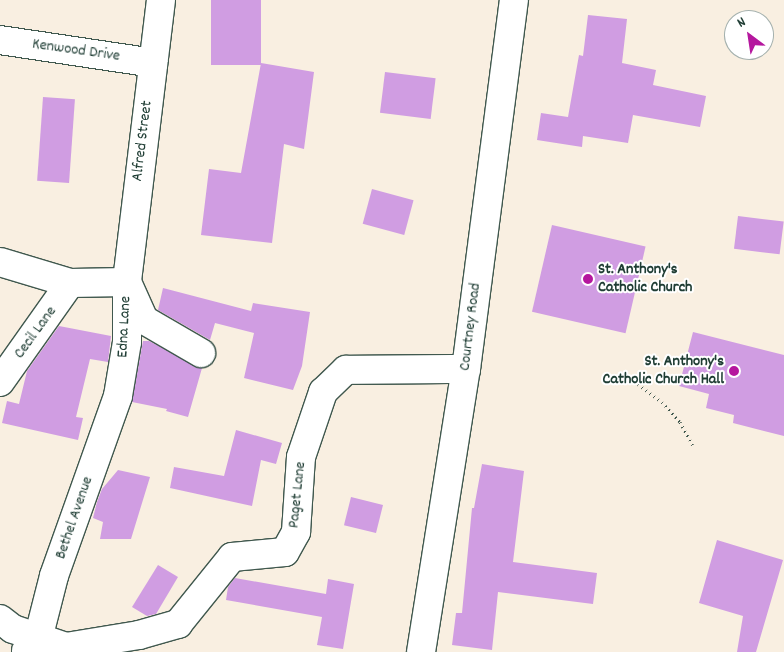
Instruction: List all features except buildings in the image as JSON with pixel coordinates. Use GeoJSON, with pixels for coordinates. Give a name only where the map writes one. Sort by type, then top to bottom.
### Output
{"type":"FeatureCollection","features":[{"type":"Feature","properties":{"kind":"street","name":"Alfred Street"},"geometry":{"type":"LineString","coordinates":[[127,282],[161,0]]}},
{"type":"Feature","properties":{"kind":"street","name":"Courtney Road"},"geometry":{"type":"LineString","coordinates":[[421,652],[466,369],[514,0]]}},
{"type":"Feature","properties":{"kind":"street","name":"Kenwood Drive"},"geometry":{"type":"LineString","coordinates":[[0,40],[152,63]]}},
{"type":"Feature","properties":{"kind":"street","name":"Edna Lane"},"geometry":{"type":"LineString","coordinates":[[0,262],[70,283],[127,282],[127,342],[120,382]]}},
{"type":"Feature","properties":{"kind":"street"},"geometry":{"type":"LineString","coordinates":[[127,282],[144,320],[201,354]]}},
{"type":"Feature","properties":{"kind":"street","name":"Cecil Lane"},"geometry":{"type":"LineString","coordinates":[[0,382],[70,283]]}},
{"type":"Feature","properties":{"kind":"street","name":"Paget Lane"},"geometry":{"type":"LineString","coordinates":[[32,645],[66,647],[139,635],[178,624],[204,595],[224,565],[238,555],[264,556],[285,552],[296,532],[302,456],[324,392],[346,370],[466,369]]}},
{"type":"Feature","properties":{"kind":"street","name":"Bethel Avenue"},"geometry":{"type":"LineString","coordinates":[[32,645],[54,576],[118,396],[120,382]]}},
{"type":"Feature","properties":{"kind":"street"},"geometry":{"type":"LineString","coordinates":[[0,619],[32,645]]}},
{"type":"Feature","properties":{"kind":"path"},"geometry":{"type":"LineString","coordinates":[[638,384],[662,402],[680,422],[693,446]]}},
{"type":"Feature","properties":{"kind":"place","name":"St. Anthony's Catholic Church"},"geometry":{"type":"Point","coordinates":[588,279]}},
{"type":"Feature","properties":{"kind":"place","name":"St. Anthony's Catholic Church Hall"},"geometry":{"type":"Point","coordinates":[734,371]}}]}
